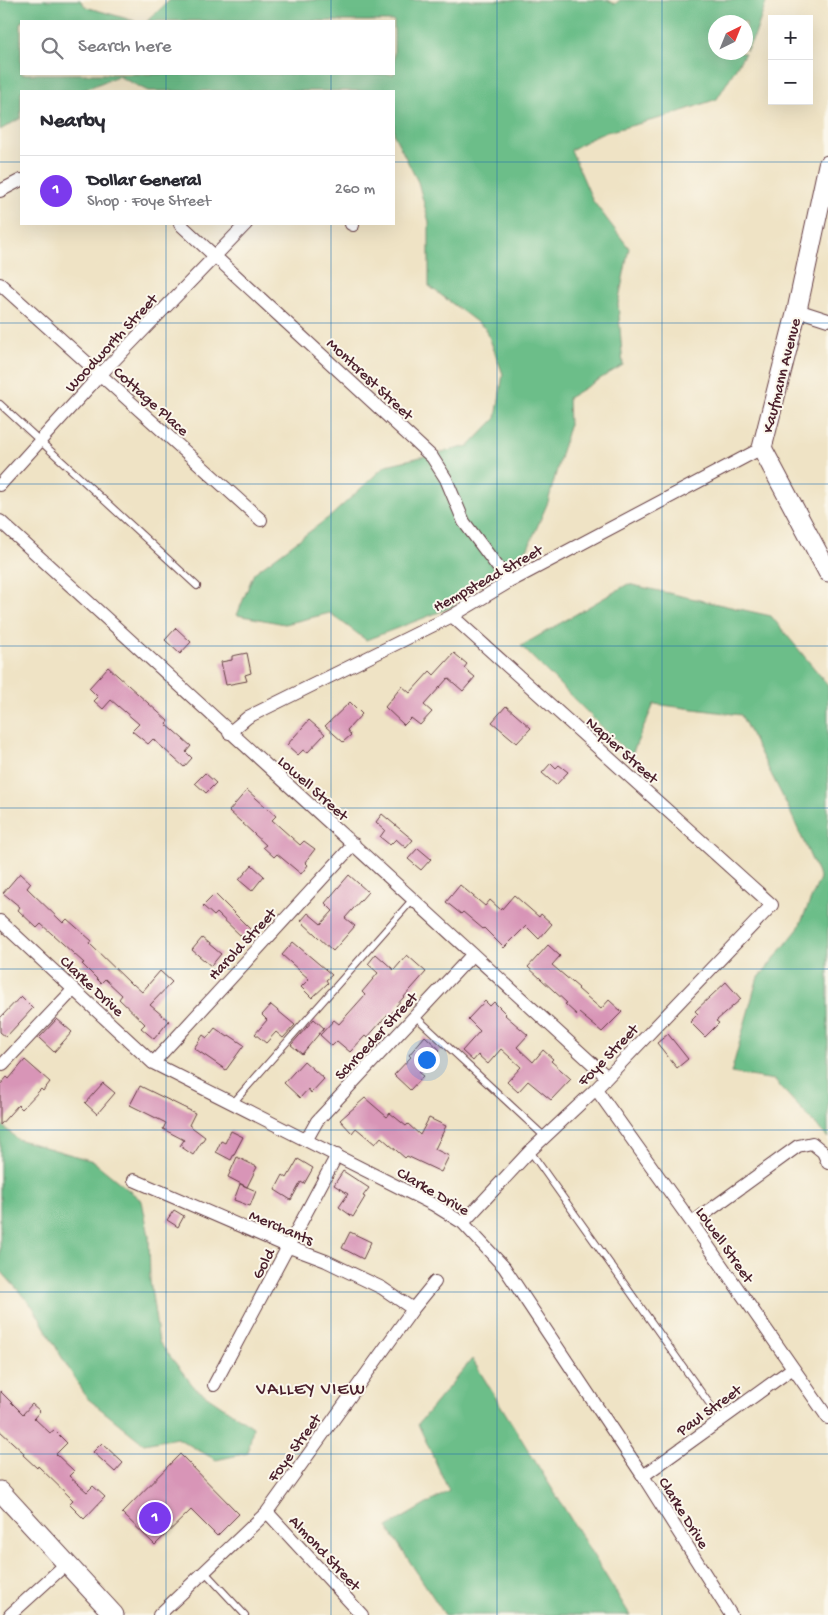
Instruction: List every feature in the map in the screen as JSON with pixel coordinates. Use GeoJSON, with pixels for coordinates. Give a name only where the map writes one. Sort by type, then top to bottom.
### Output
{"type":"FeatureCollection","features":[{"type":"Feature","properties":{"kind":"main road","name":"Kaufmann Avenue"},"geometry":{"type":"LineString","coordinates":[[828,165],[797,310],[762,448],[828,572]]}},
{"type":"Feature","properties":{"kind":"main road"},"geometry":{"type":"LineString","coordinates":[[0,1491],[114,1615]]}},
{"type":"Feature","properties":{"kind":"street"},"geometry":{"type":"LineString","coordinates":[[0,191],[20,181]]}},
{"type":"Feature","properties":{"kind":"street","name":"Montcrest Street"},"geometry":{"type":"LineString","coordinates":[[181,225],[432,457],[446,479],[464,522],[508,582]]}},
{"type":"Feature","properties":{"kind":"street","name":"Woodworth Street"},"geometry":{"type":"LineString","coordinates":[[0,485],[100,375],[245,225]]}},
{"type":"Feature","properties":{"kind":"street","name":"Cottage Place"},"geometry":{"type":"LineString","coordinates":[[0,284],[261,520]]}},
{"type":"Feature","properties":{"kind":"street"},"geometry":{"type":"LineString","coordinates":[[797,310],[828,320]]}},
{"type":"Feature","properties":{"kind":"street","name":"Hempstead Street"},"geometry":{"type":"LineString","coordinates":[[229,733],[248,717],[452,616],[508,582],[762,448]]}},
{"type":"Feature","properties":{"kind":"street","name":"Lowell Street"},"geometry":{"type":"LineString","coordinates":[[0,520],[229,733],[354,844],[607,1078]]}},
{"type":"Feature","properties":{"kind":"street","name":"Napier Street"},"geometry":{"type":"LineString","coordinates":[[452,616],[772,905]]}},
{"type":"Feature","properties":{"kind":"street","name":"Harold Street"},"geometry":{"type":"LineString","coordinates":[[153,1063],[354,844]]}},
{"type":"Feature","properties":{"kind":"street","name":"Foye Street"},"geometry":{"type":"LineString","coordinates":[[463,1223],[530,1151],[607,1078],[772,905]]}},
{"type":"Feature","properties":{"kind":"street","name":"Clarke Drive"},"geometry":{"type":"LineString","coordinates":[[0,921],[153,1063],[434,1205],[463,1223],[504,1267],[731,1615]]}},
{"type":"Feature","properties":{"kind":"street","name":"Schroeder Street"},"geometry":{"type":"LineString","coordinates":[[306,1140],[317,1121],[472,954]]}},
{"type":"Feature","properties":{"kind":"street"},"geometry":{"type":"LineString","coordinates":[[3,1064],[74,989]]}},
{"type":"Feature","properties":{"kind":"street","name":"Lowell Street"},"geometry":{"type":"LineString","coordinates":[[596,1089],[828,1418]]}},
{"type":"Feature","properties":{"kind":"street"},"geometry":{"type":"LineString","coordinates":[[692,1223],[798,1146],[812,1143],[823,1152],[828,1164]]}},
{"type":"Feature","properties":{"kind":"street","name":"Gold"},"geometry":{"type":"LineString","coordinates":[[214,1386],[337,1155]]}},
{"type":"Feature","properties":{"kind":"street","name":"Merchants"},"geometry":{"type":"LineString","coordinates":[[134,1180],[326,1261],[382,1288],[413,1310]]}},
{"type":"Feature","properties":{"kind":"street","name":"Foye Street"},"geometry":{"type":"LineString","coordinates":[[159,1615],[267,1512],[435,1282]]}},
{"type":"Feature","properties":{"kind":"street","name":"Paul Street"},"geometry":{"type":"LineString","coordinates":[[642,1476],[792,1368]]}},
{"type":"Feature","properties":{"kind":"street","name":"Almond Street"},"geometry":{"type":"LineString","coordinates":[[267,1512],[362,1615]]}},
{"type":"Feature","properties":{"kind":"street"},"geometry":{"type":"LineString","coordinates":[[10,1615],[66,1564]]}},
{"type":"Feature","properties":{"kind":"lane"},"geometry":{"type":"LineString","coordinates":[[0,404],[197,586]]}},
{"type":"Feature","properties":{"kind":"lane"},"geometry":{"type":"LineString","coordinates":[[233,1103],[413,899]]}},
{"type":"Feature","properties":{"kind":"lane"},"geometry":{"type":"LineString","coordinates":[[415,1016],[545,1137]]}},
{"type":"Feature","properties":{"kind":"lane"},"geometry":{"type":"LineString","coordinates":[[530,1151],[721,1420]]}},
{"type":"Feature","properties":{"kind":"lane"},"geometry":{"type":"LineString","coordinates":[[204,1571],[245,1615]]}},
{"type":"Feature","properties":{"kind":"green space"},"geometry":{"type":"Polygon","coordinates":[[[0,0],[80,0],[86,7],[132,20],[20,20],[20,75],[395,75],[395,20],[148,20],[170,0],[608,0],[615,4],[620,0],[767,0],[753,39],[753,15],[708,15],[708,60],[741,60],[717,99],[665,117],[599,134],[571,150],[593,201],[629,248],[618,304],[623,365],[568,398],[569,426],[548,502],[528,548],[450,608],[366,640],[330,613],[285,624],[237,615],[254,573],[332,515],[386,465],[469,446],[496,418],[503,374],[486,329],[429,286],[429,222],[418,182],[395,137],[395,90],[146,90],[118,76],[83,90],[20,90],[20,119],[0,130],[0,0]]]}},
{"type":"Feature","properties":{"kind":"green space"},"geometry":{"type":"Polygon","coordinates":[[[628,584],[771,616],[828,685],[828,1138],[774,1080],[731,1073],[757,980],[798,929],[820,878],[788,807],[741,715],[654,704],[631,756],[521,646],[628,584]]]}},
{"type":"Feature","properties":{"kind":"green space"},"geometry":{"type":"Polygon","coordinates":[[[0,1123],[17,1139],[93,1161],[142,1201],[149,1236],[150,1281],[159,1342],[195,1388],[253,1427],[248,1453],[216,1460],[177,1438],[144,1444],[87,1398],[33,1307],[0,1270],[0,1123]]]}},
{"type":"Feature","properties":{"kind":"green space"},"geometry":{"type":"Polygon","coordinates":[[[472,1359],[630,1615],[445,1615],[387,1527],[449,1491],[418,1424],[472,1359]]]}},
{"type":"Feature","properties":{"kind":"building"},"geometry":{"type":"Polygon","coordinates":[[[176,628],[191,642],[180,654],[165,640],[176,628]]]}},
{"type":"Feature","properties":{"kind":"building"},"geometry":{"type":"Polygon","coordinates":[[[247,653],[251,673],[245,675],[247,681],[226,685],[221,662],[232,660],[232,656],[247,653]]]}},
{"type":"Feature","properties":{"kind":"building"},"geometry":{"type":"Polygon","coordinates":[[[454,653],[467,664],[464,668],[475,677],[463,691],[448,678],[424,705],[432,712],[420,725],[411,718],[404,725],[385,707],[402,686],[410,693],[430,671],[434,675],[454,653]]]}},
{"type":"Feature","properties":{"kind":"building"},"geometry":{"type":"Polygon","coordinates":[[[108,667],[168,721],[166,724],[191,746],[186,752],[192,758],[184,767],[153,739],[148,744],[132,731],[139,724],[111,700],[103,709],[94,701],[98,697],[89,688],[108,667]]]}},
{"type":"Feature","properties":{"kind":"building"},"geometry":{"type":"Polygon","coordinates":[[[350,702],[362,714],[347,730],[351,735],[343,742],[325,726],[350,702]]]}},
{"type":"Feature","properties":{"kind":"building"},"geometry":{"type":"Polygon","coordinates":[[[506,706],[531,728],[517,743],[492,722],[506,706]]]}},
{"type":"Feature","properties":{"kind":"building"},"geometry":{"type":"Polygon","coordinates":[[[309,720],[325,734],[307,753],[303,750],[298,755],[287,745],[309,720]]]}},
{"type":"Feature","properties":{"kind":"building"},"geometry":{"type":"Polygon","coordinates":[[[551,763],[556,768],[559,765],[568,772],[556,785],[542,773],[551,763]]]}},
{"type":"Feature","properties":{"kind":"building"},"geometry":{"type":"Polygon","coordinates":[[[205,773],[216,783],[206,793],[195,783],[205,773]]]}},
{"type":"Feature","properties":{"kind":"building"},"geometry":{"type":"Polygon","coordinates":[[[247,790],[276,816],[272,820],[300,845],[304,841],[315,849],[305,862],[308,865],[301,874],[277,854],[274,857],[263,847],[266,845],[229,811],[247,790]]]}},
{"type":"Feature","properties":{"kind":"building"},"geometry":{"type":"Polygon","coordinates":[[[382,814],[413,840],[406,848],[396,839],[390,845],[380,837],[385,830],[376,822],[382,814]]]}},
{"type":"Feature","properties":{"kind":"building"},"geometry":{"type":"Polygon","coordinates":[[[418,848],[431,859],[421,870],[408,859],[418,848]]]}},
{"type":"Feature","properties":{"kind":"building"},"geometry":{"type":"Polygon","coordinates":[[[252,865],[264,876],[252,891],[239,880],[252,865]]]}},
{"type":"Feature","properties":{"kind":"building"},"geometry":{"type":"Polygon","coordinates":[[[20,873],[31,883],[27,888],[63,923],[67,919],[92,941],[90,944],[132,985],[142,992],[160,971],[172,982],[150,1005],[169,1021],[154,1039],[141,1028],[145,1024],[119,999],[122,995],[105,979],[101,983],[82,964],[84,963],[41,924],[37,928],[18,910],[20,907],[3,893],[20,873]]]}},
{"type":"Feature","properties":{"kind":"building"},"geometry":{"type":"Polygon","coordinates":[[[349,875],[368,892],[345,918],[355,926],[333,951],[301,921],[308,913],[321,924],[333,911],[325,903],[349,875]]]}},
{"type":"Feature","properties":{"kind":"building"},"geometry":{"type":"Polygon","coordinates":[[[460,885],[485,906],[490,900],[501,910],[514,895],[539,917],[541,914],[552,924],[539,939],[526,926],[504,948],[484,928],[446,902],[460,885]]]}},
{"type":"Feature","properties":{"kind":"building"},"geometry":{"type":"Polygon","coordinates":[[[215,894],[251,930],[243,938],[217,913],[214,916],[203,906],[215,894]]]}},
{"type":"Feature","properties":{"kind":"building"},"geometry":{"type":"Polygon","coordinates":[[[202,938],[221,954],[211,966],[192,950],[202,938]]]}},
{"type":"Feature","properties":{"kind":"building"},"geometry":{"type":"Polygon","coordinates":[[[293,942],[332,975],[326,980],[328,983],[312,998],[301,987],[309,979],[282,955],[293,942]]]}},
{"type":"Feature","properties":{"kind":"building"},"geometry":{"type":"Polygon","coordinates":[[[548,945],[560,956],[552,965],[578,989],[601,1009],[609,1000],[622,1012],[602,1032],[579,1013],[577,1015],[565,1004],[567,1003],[528,967],[548,945]]]}},
{"type":"Feature","properties":{"kind":"building"},"geometry":{"type":"Polygon","coordinates":[[[376,954],[394,970],[407,955],[426,972],[389,1016],[388,1014],[367,1038],[365,1036],[350,1052],[337,1041],[332,1046],[320,1035],[334,1020],[339,1024],[365,995],[362,992],[378,973],[368,964],[376,954]]]}},
{"type":"Feature","properties":{"kind":"building"},"geometry":{"type":"Polygon","coordinates":[[[726,982],[741,999],[716,1021],[719,1023],[705,1037],[690,1022],[698,1014],[695,1011],[726,982]]]}},
{"type":"Feature","properties":{"kind":"building"},"geometry":{"type":"Polygon","coordinates":[[[21,996],[33,1008],[6,1037],[0,1032],[0,1018],[21,996]]]}},
{"type":"Feature","properties":{"kind":"building"},"geometry":{"type":"Polygon","coordinates":[[[485,1001],[490,1006],[494,1002],[505,1015],[528,1035],[517,1047],[533,1062],[543,1050],[553,1059],[551,1061],[571,1079],[551,1100],[528,1081],[518,1092],[507,1082],[521,1067],[501,1049],[488,1064],[478,1055],[473,1061],[462,1051],[480,1031],[468,1019],[485,1001]]]}},
{"type":"Feature","properties":{"kind":"building"},"geometry":{"type":"Polygon","coordinates":[[[271,1005],[295,1025],[283,1038],[276,1032],[266,1043],[255,1034],[267,1020],[262,1015],[271,1005]]]}},
{"type":"Feature","properties":{"kind":"building"},"geometry":{"type":"Polygon","coordinates":[[[57,1019],[72,1032],[54,1052],[39,1038],[57,1019]]]}},
{"type":"Feature","properties":{"kind":"building"},"geometry":{"type":"Polygon","coordinates":[[[314,1019],[324,1028],[302,1054],[291,1045],[314,1019]]]}},
{"type":"Feature","properties":{"kind":"building"},"geometry":{"type":"Polygon","coordinates":[[[215,1028],[244,1045],[226,1070],[194,1048],[203,1035],[207,1038],[215,1028]]]}},
{"type":"Feature","properties":{"kind":"building"},"geometry":{"type":"Polygon","coordinates":[[[668,1034],[688,1059],[677,1068],[657,1043],[668,1034]]]}},
{"type":"Feature","properties":{"kind":"building"},"geometry":{"type":"Polygon","coordinates":[[[425,1036],[440,1050],[419,1073],[423,1076],[410,1090],[394,1075],[411,1057],[409,1055],[425,1036]]]}},
{"type":"Feature","properties":{"kind":"building"},"geometry":{"type":"Polygon","coordinates":[[[25,1060],[50,1082],[43,1091],[41,1089],[22,1109],[18,1105],[0,1125],[0,1085],[7,1077],[9,1079],[25,1060]]]}},
{"type":"Feature","properties":{"kind":"building"},"geometry":{"type":"Polygon","coordinates":[[[304,1061],[324,1079],[311,1093],[308,1089],[300,1098],[284,1083],[304,1061]]]}},
{"type":"Feature","properties":{"kind":"building"},"geometry":{"type":"Polygon","coordinates":[[[103,1083],[115,1093],[97,1114],[85,1103],[103,1083]]]}},
{"type":"Feature","properties":{"kind":"building"},"geometry":{"type":"Polygon","coordinates":[[[140,1086],[195,1113],[189,1125],[205,1137],[193,1155],[180,1146],[184,1140],[163,1129],[166,1123],[130,1105],[140,1086]]]}},
{"type":"Feature","properties":{"kind":"building"},"geometry":{"type":"Polygon","coordinates":[[[365,1098],[387,1117],[390,1113],[406,1126],[408,1124],[420,1135],[429,1118],[446,1126],[435,1149],[449,1156],[441,1172],[407,1156],[405,1158],[381,1137],[375,1144],[356,1128],[352,1133],[340,1120],[365,1098]]]}},
{"type":"Feature","properties":{"kind":"building"},"geometry":{"type":"Polygon","coordinates":[[[231,1131],[243,1137],[231,1160],[216,1152],[221,1141],[225,1143],[231,1131]]]}},
{"type":"Feature","properties":{"kind":"building"},"geometry":{"type":"Polygon","coordinates":[[[237,1157],[257,1167],[247,1187],[228,1177],[237,1157]]]}},
{"type":"Feature","properties":{"kind":"building"},"geometry":{"type":"Polygon","coordinates":[[[298,1159],[313,1168],[304,1184],[301,1182],[291,1200],[275,1190],[283,1175],[287,1178],[298,1159]]]}},
{"type":"Feature","properties":{"kind":"building"},"geometry":{"type":"Polygon","coordinates":[[[343,1171],[369,1188],[353,1217],[339,1207],[348,1194],[334,1185],[343,1171]]]}},
{"type":"Feature","properties":{"kind":"building"},"geometry":{"type":"Polygon","coordinates":[[[240,1184],[256,1191],[250,1206],[234,1200],[240,1184]]]}},
{"type":"Feature","properties":{"kind":"building"},"geometry":{"type":"Polygon","coordinates":[[[174,1210],[184,1216],[178,1227],[167,1220],[174,1210]]]}},
{"type":"Feature","properties":{"kind":"building"},"geometry":{"type":"Polygon","coordinates":[[[350,1232],[371,1242],[363,1259],[342,1248],[350,1232]]]}},
{"type":"Feature","properties":{"kind":"building"},"geometry":{"type":"Polygon","coordinates":[[[0,1391],[23,1414],[32,1404],[40,1411],[34,1418],[50,1433],[54,1430],[67,1443],[56,1454],[74,1471],[69,1476],[87,1492],[93,1486],[105,1497],[84,1519],[69,1504],[73,1500],[38,1466],[37,1468],[23,1455],[24,1453],[0,1431],[0,1391]]]}},
{"type":"Feature","properties":{"kind":"building"},"geometry":{"type":"Polygon","coordinates":[[[102,1443],[123,1463],[115,1472],[93,1452],[102,1443]]]}},
{"type":"Feature","properties":{"kind":"building"},"geometry":{"type":"Polygon","coordinates":[[[180,1454],[239,1514],[217,1536],[191,1510],[155,1545],[122,1513],[180,1454]]]}},
{"type":"Feature","properties":{"kind":"place","name":"Dollar General"},"geometry":{"type":"Point","coordinates":[155,1518]}},
{"type":"Feature","properties":{"kind":"district","name":"VALLEY VIEW"},"geometry":{"type":"Point","coordinates":[311,1388]}}]}
